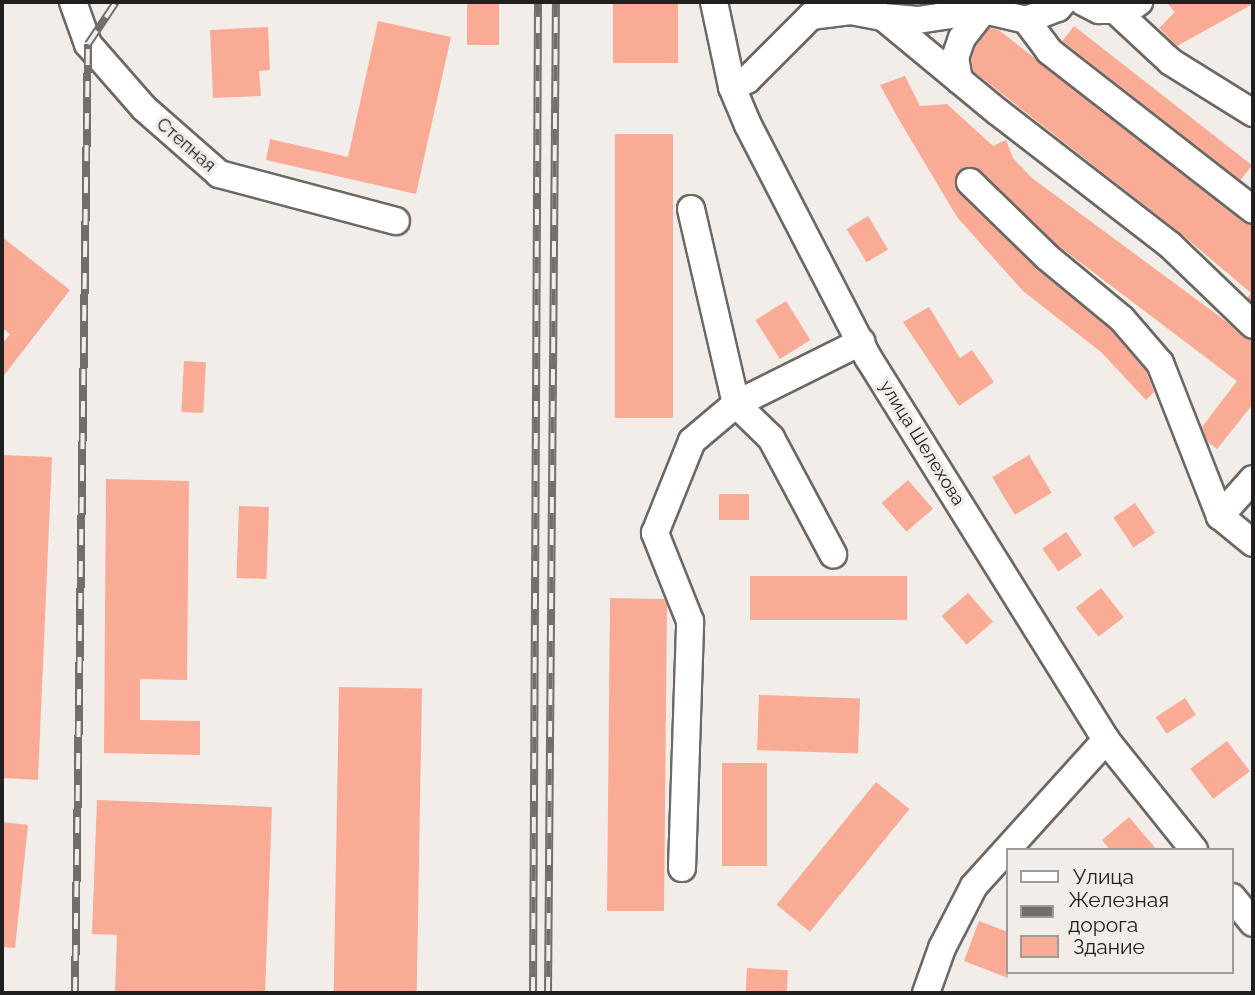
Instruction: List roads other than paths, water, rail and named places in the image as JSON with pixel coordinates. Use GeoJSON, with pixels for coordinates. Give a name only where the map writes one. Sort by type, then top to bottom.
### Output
{"type":"FeatureCollection","features":[{"type":"Feature","properties":{"kind":"street","name":"Степная"},"geometry":{"type":"LineString","coordinates":[[73,2],[89,44],[144,108],[219,174],[396,221]]}},
{"type":"Feature","properties":{"kind":"street","name":"улица Шелехова"},"geometry":{"type":"LineString","coordinates":[[714,2],[732,87],[748,125],[861,342],[1106,740],[1192,848]]}},
{"type":"Feature","properties":{"kind":"street"},"geometry":{"type":"LineString","coordinates":[[1026,20],[1058,8],[1063,2]]}},
{"type":"Feature","properties":{"kind":"street"},"geometry":{"type":"LineString","coordinates":[[1083,2],[1099,10],[1127,6],[1171,62],[1253,113]]}},
{"type":"Feature","properties":{"kind":"street"},"geometry":{"type":"LineString","coordinates":[[732,87],[747,80],[818,9],[918,20],[984,6],[1026,20],[1049,51],[1253,210]]}},
{"type":"Feature","properties":{"kind":"street"},"geometry":{"type":"LineString","coordinates":[[959,80],[955,58],[961,38],[984,6]]}},
{"type":"Feature","properties":{"kind":"street"},"geometry":{"type":"LineString","coordinates":[[883,17],[1170,245],[1253,325]]}},
{"type":"Feature","properties":{"kind":"street"},"geometry":{"type":"LineString","coordinates":[[970,182],[1047,257],[1122,319],[1160,363],[1220,516],[1253,542]]}},
{"type":"Feature","properties":{"kind":"street"},"geometry":{"type":"LineString","coordinates":[[691,209],[736,404],[771,438],[833,554]]}},
{"type":"Feature","properties":{"kind":"street"},"geometry":{"type":"LineString","coordinates":[[682,868],[690,621],[656,533],[692,441],[736,404],[861,342]]}},
{"type":"Feature","properties":{"kind":"street"},"geometry":{"type":"LineString","coordinates":[[1220,516],[1253,479]]}},
{"type":"Feature","properties":{"kind":"street"},"geometry":{"type":"LineString","coordinates":[[1008,848],[1106,740]]}},
{"type":"Feature","properties":{"kind":"street"},"geometry":{"type":"LineString","coordinates":[[926,993],[942,948],[974,886],[1006,851]]}},
{"type":"Feature","properties":{"kind":"street"},"geometry":{"type":"LineString","coordinates":[[1234,899],[1253,923]]}},
{"type":"Feature","properties":{"kind":"railway"},"geometry":{"type":"LineString","coordinates":[[75,993],[88,44],[116,2]]}},
{"type":"Feature","properties":{"kind":"railway"},"geometry":{"type":"LineString","coordinates":[[533,993],[538,2]]}},
{"type":"Feature","properties":{"kind":"railway"},"geometry":{"type":"LineString","coordinates":[[548,993],[556,2]]}}]}
